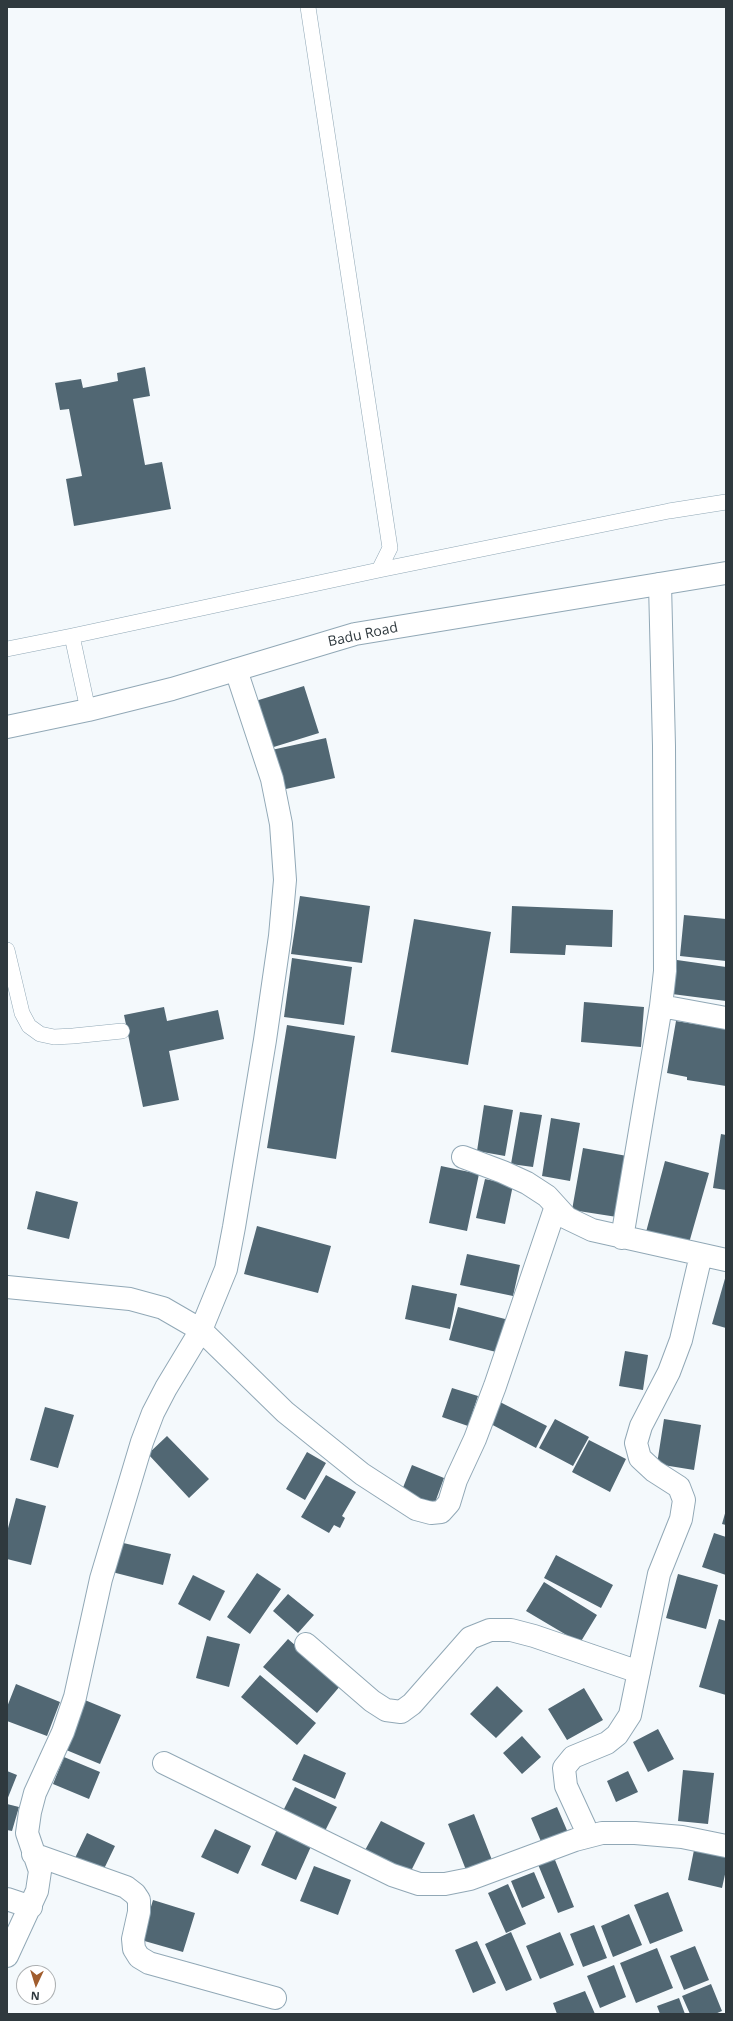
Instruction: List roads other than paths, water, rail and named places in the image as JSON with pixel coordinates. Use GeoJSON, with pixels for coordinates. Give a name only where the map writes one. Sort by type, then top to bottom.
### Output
{"type":"FeatureCollection","features":[{"type":"Feature","properties":{"kind":"street","name":"Badu Road"},"geometry":{"type":"LineString","coordinates":[[7,727],[88,710],[172,689],[355,634],[726,573]]}},
{"type":"Feature","properties":{"kind":"street"},"geometry":{"type":"LineString","coordinates":[[622,1238],[666,971],[660,584]]}},
{"type":"Feature","properties":{"kind":"street"},"geometry":{"type":"LineString","coordinates":[[7,1956],[31,1908],[37,1891],[40,1871],[27,1833],[35,1793],[63,1732],[75,1697],[101,1579],[142,1442],[153,1413],[166,1388],[201,1330],[226,1269],[233,1234],[265,1040],[280,936],[285,880],[281,824],[272,779],[236,670]]}},
{"type":"Feature","properties":{"kind":"street"},"geometry":{"type":"LineString","coordinates":[[661,1006],[726,1018]]}},
{"type":"Feature","properties":{"kind":"street"},"geometry":{"type":"LineString","coordinates":[[463,1158],[503,1172],[527,1183],[547,1196],[567,1218],[592,1230],[622,1238],[726,1260]]}},
{"type":"Feature","properties":{"kind":"street"},"geometry":{"type":"LineString","coordinates":[[7,1287],[130,1299],[163,1308],[201,1330],[285,1412],[362,1474],[416,1509],[431,1513],[442,1512],[449,1503],[456,1480],[475,1439],[495,1386],[556,1206]]}},
{"type":"Feature","properties":{"kind":"street"},"geometry":{"type":"LineString","coordinates":[[589,1836],[566,1786],[564,1768],[573,1757],[607,1743],[617,1735],[630,1715],[659,1574],[681,1518],[684,1500],[679,1487],[654,1471],[640,1458],[636,1443],[641,1426],[669,1372],[681,1340],[701,1254]]}},
{"type":"Feature","properties":{"kind":"street"},"geometry":{"type":"LineString","coordinates":[[306,1644],[372,1702],[386,1710],[401,1712],[412,1704],[470,1638],[490,1630],[511,1630],[534,1636],[640,1672]]}},
{"type":"Feature","properties":{"kind":"street"},"geometry":{"type":"LineString","coordinates":[[164,1763],[392,1875],[419,1884],[445,1884],[470,1879],[589,1836],[602,1833],[635,1833],[682,1837],[726,1846]]}},
{"type":"Feature","properties":{"kind":"street"},"geometry":{"type":"LineString","coordinates":[[33,1854],[126,1887],[135,1894],[139,1900],[139,1912],[134,1949],[139,1957],[149,1962],[275,1998]]}},
{"type":"Feature","properties":{"kind":"street"},"geometry":{"type":"LineString","coordinates":[[7,1899],[31,1908]]}},
{"type":"Feature","properties":{"kind":"lane"},"geometry":{"type":"LineString","coordinates":[[308,7],[390,548],[378,570]]}},
{"type":"Feature","properties":{"kind":"lane"},"geometry":{"type":"LineString","coordinates":[[7,649],[378,570],[669,511],[726,502]]}},
{"type":"Feature","properties":{"kind":"lane"},"geometry":{"type":"LineString","coordinates":[[72,636],[88,710]]}},
{"type":"Feature","properties":{"kind":"lane"},"geometry":{"type":"LineString","coordinates":[[7,950],[22,1013],[29,1026],[40,1034],[54,1037],[122,1031]]}}]}
